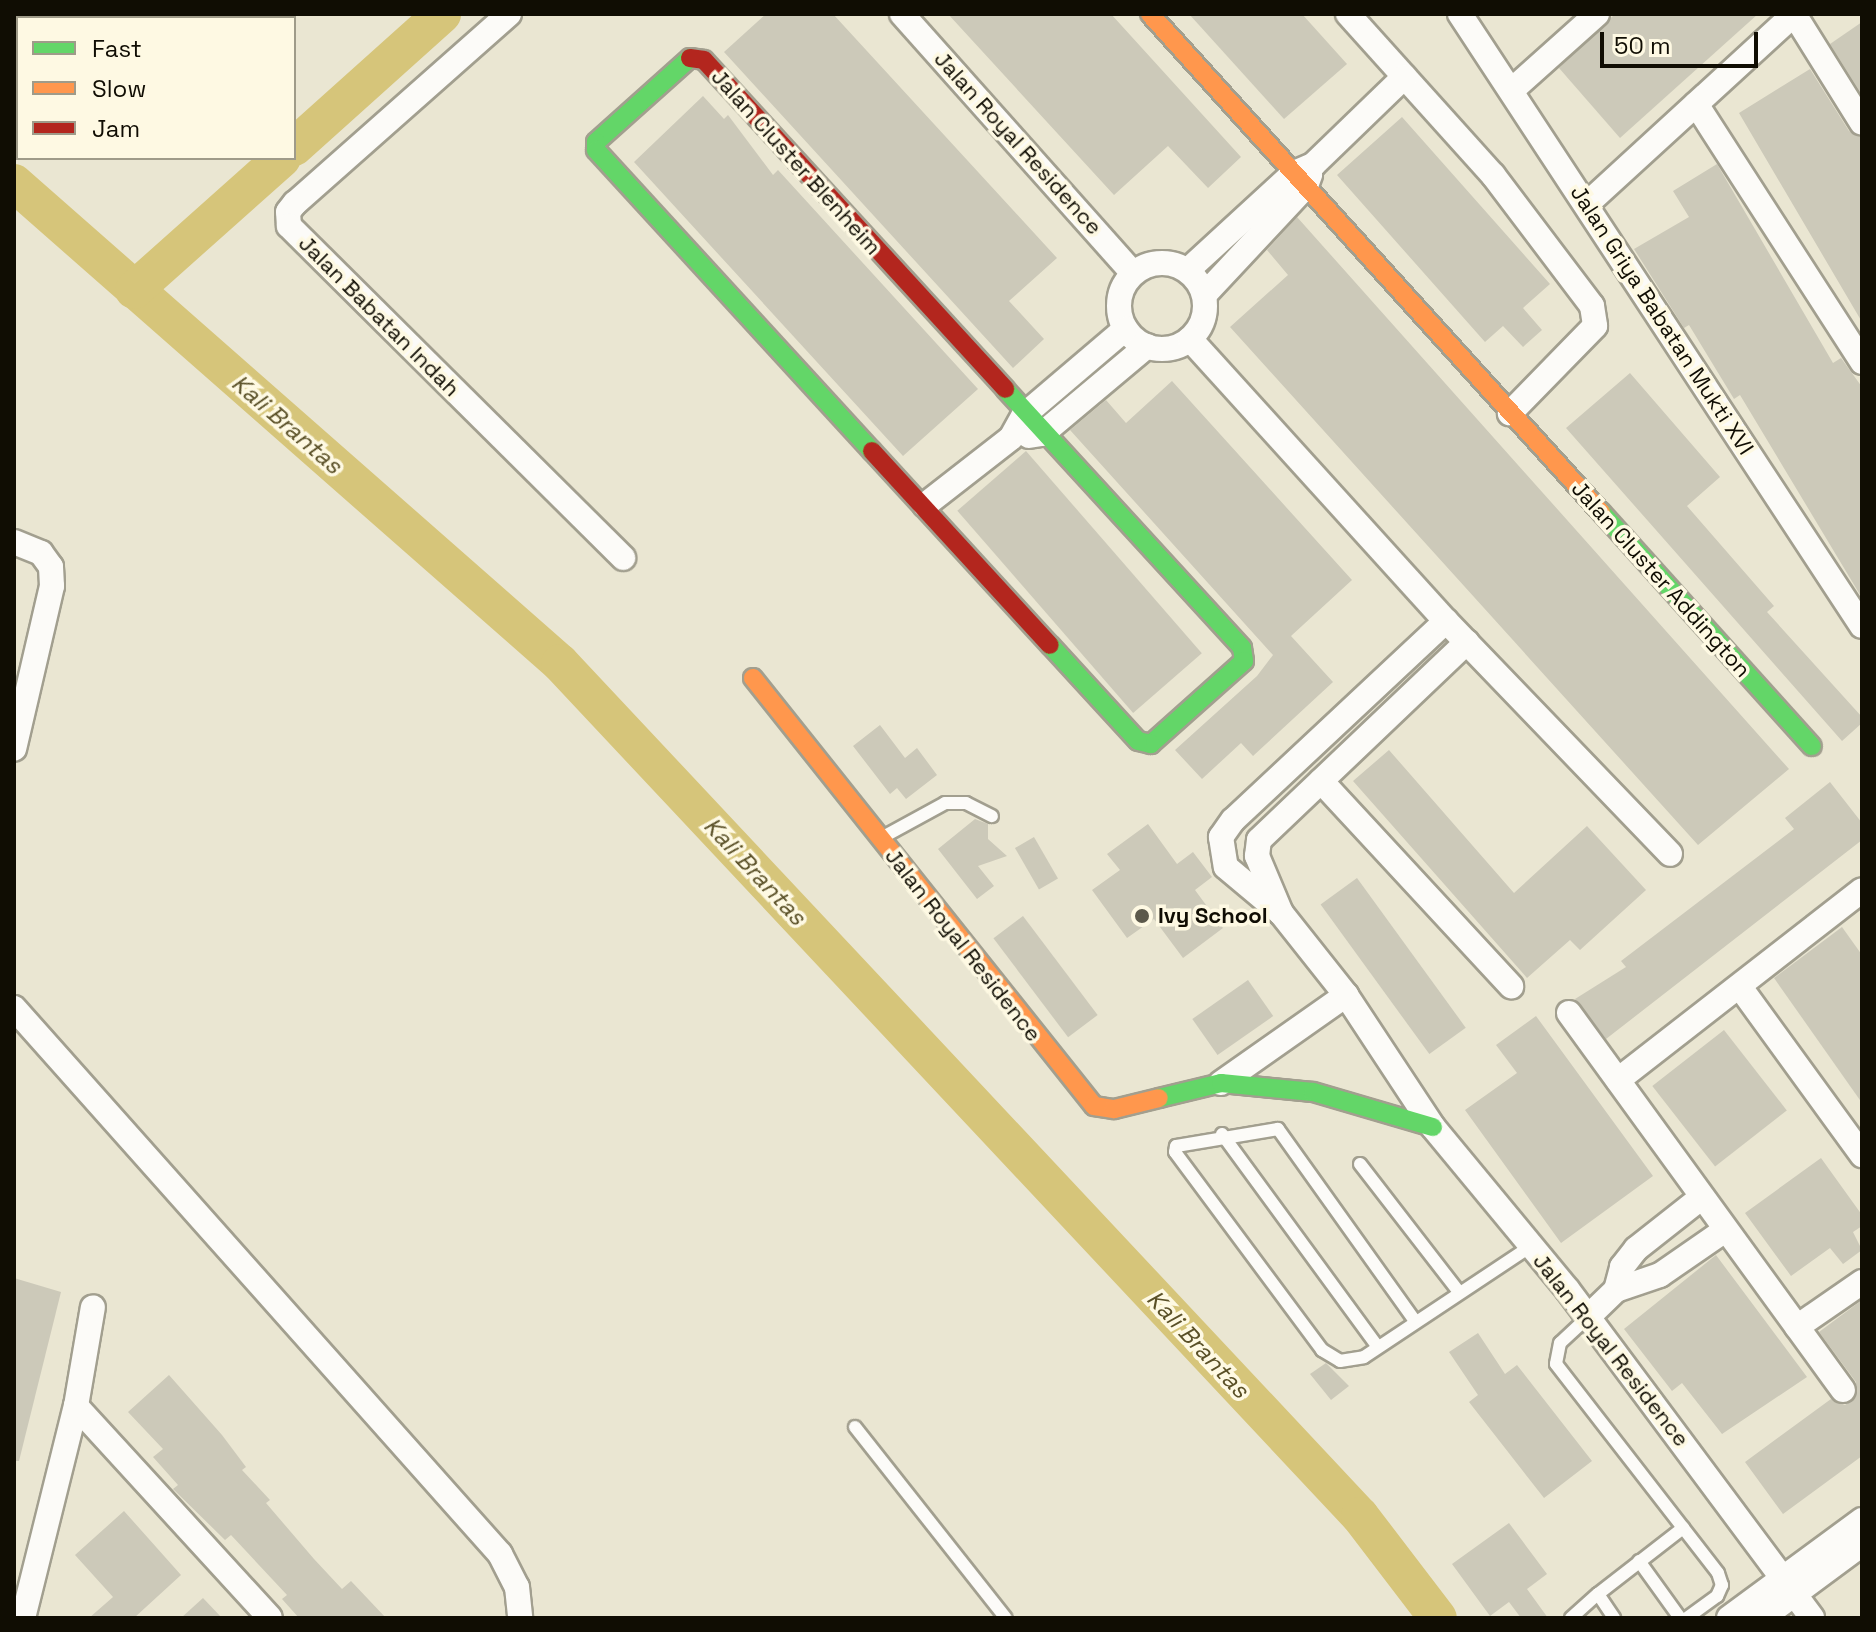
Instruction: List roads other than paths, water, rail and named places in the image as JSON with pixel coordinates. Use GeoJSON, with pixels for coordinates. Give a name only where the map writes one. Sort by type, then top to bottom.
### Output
{"type":"FeatureCollection","features":[{"type":"Feature","properties":{"kind":"street","name":"Jalan Babatan Indah"},"geometry":{"type":"LineString","coordinates":[[509,14],[295,203],[288,212],[289,226],[623,558]]}},
{"type":"Feature","properties":{"kind":"street","name":"Jalan Royal Residence"},"geometry":{"type":"LineString","coordinates":[[902,14],[1133,273]]}},
{"type":"Feature","properties":{"kind":"street","name":"Jalan Cluster Addington"},"geometry":{"type":"LineString","coordinates":[[1150,14],[1304,174],[1510,413],[1812,746]]}},
{"type":"Feature","properties":{"kind":"street"},"geometry":{"type":"LineString","coordinates":[[1348,14],[1493,175],[1596,317],[1595,326],[1510,413]]}},
{"type":"Feature","properties":{"kind":"street","name":"Jalan Griya Babatan Mukti XVI"},"geometry":{"type":"LineString","coordinates":[[1460,14],[1862,626]]}},
{"type":"Feature","properties":{"kind":"street"},"geometry":{"type":"LineString","coordinates":[[1512,90],[1597,14]]}},
{"type":"Feature","properties":{"kind":"street"},"geometry":{"type":"LineString","coordinates":[[1587,204],[1794,14],[1862,123]]}},
{"type":"Feature","properties":{"kind":"street","name":"Jalan Cluster Blenheim"},"geometry":{"type":"LineString","coordinates":[[690,58],[704,60],[1024,415],[1245,655],[1151,744],[1138,741],[925,505],[596,150],[596,142],[690,58]]}},
{"type":"Feature","properties":{"kind":"street"},"geometry":{"type":"LineString","coordinates":[[1188,270],[1304,174],[1404,77]]}},
{"type":"Feature","properties":{"kind":"street"},"geometry":{"type":"LineString","coordinates":[[1696,104],[1862,362]]}},
{"type":"Feature","properties":{"kind":"street"},"geometry":{"type":"LineString","coordinates":[[1206,293],[1188,270],[1151,263],[1133,273],[1121,290],[1118,310],[1125,329],[1147,346],[1168,350],[1190,339],[1204,320],[1206,293],[1304,174]]}},
{"type":"Feature","properties":{"kind":"street"},"geometry":{"type":"LineString","coordinates":[[925,505],[1011,438],[1024,415],[1125,329]]}},
{"type":"Feature","properties":{"kind":"street"},"geometry":{"type":"LineString","coordinates":[[1190,339],[1446,621],[1670,854]]}},
{"type":"Feature","properties":{"kind":"street"},"geometry":{"type":"LineString","coordinates":[[1011,438],[1042,434],[1147,346]]}},
{"type":"Feature","properties":{"kind":"street"},"geometry":{"type":"LineString","coordinates":[[14,542],[41,553],[51,567],[52,586],[14,749]]}},
{"type":"Feature","properties":{"kind":"street","name":"Jalan Royal Residence"},"geometry":{"type":"LineString","coordinates":[[1446,621],[1221,837],[1226,867],[1284,917],[1346,995],[1433,1127],[1588,1317],[1812,1618]]}},
{"type":"Feature","properties":{"kind":"street","name":"Jalan Royal Residence"},"geometry":{"type":"LineString","coordinates":[[1284,917],[1255,849],[1266,831],[1467,642]]}},
{"type":"Feature","properties":{"kind":"street","name":"Jalan Royal Residence"},"geometry":{"type":"LineString","coordinates":[[753,678],[1088,1101],[1114,1109],[1221,1083],[1313,1092],[1433,1127]]}},
{"type":"Feature","properties":{"kind":"street"},"geometry":{"type":"LineString","coordinates":[[1321,781],[1511,986]]}},
{"type":"Feature","properties":{"kind":"street"},"geometry":{"type":"LineString","coordinates":[[1618,1080],[1860,896]]}},
{"type":"Feature","properties":{"kind":"street"},"geometry":{"type":"LineString","coordinates":[[1740,987],[1862,1155]]}},
{"type":"Feature","properties":{"kind":"street","name":"Jalan Royal Residence"},"geometry":{"type":"LineString","coordinates":[[1221,1083],[1346,995]]}},
{"type":"Feature","properties":{"kind":"street"},"geometry":{"type":"LineString","coordinates":[[14,1008],[500,1554],[517,1587],[520,1618]]}},
{"type":"Feature","properties":{"kind":"street"},"geometry":{"type":"LineString","coordinates":[[1569,1013],[1843,1390]]}},
{"type":"Feature","properties":{"kind":"street"},"geometry":{"type":"LineString","coordinates":[[1616,1290],[1622,1267],[1636,1249],[1702,1197]]}},
{"type":"Feature","properties":{"kind":"street"},"geometry":{"type":"LineString","coordinates":[[1588,1317],[1616,1290],[1660,1275],[1725,1230]]}},
{"type":"Feature","properties":{"kind":"street"},"geometry":{"type":"LineString","coordinates":[[1797,1327],[1862,1282]]}},
{"type":"Feature","properties":{"kind":"street"},"geometry":{"type":"LineString","coordinates":[[23,1618],[76,1406],[93,1307]]}},
{"type":"Feature","properties":{"kind":"street"},"geometry":{"type":"LineString","coordinates":[[76,1406],[270,1618]]}},
{"type":"Feature","properties":{"kind":"street"},"geometry":{"type":"LineString","coordinates":[[1762,1618],[1789,1586],[1862,1520]]}},
{"type":"Feature","properties":{"kind":"street"},"geometry":{"type":"LineString","coordinates":[[1729,1618],[1862,1544]]}},
{"type":"Feature","properties":{"kind":"lane"},"geometry":{"type":"LineString","coordinates":[[880,839],[945,803],[966,803],[992,816]]}},
{"type":"Feature","properties":{"kind":"lane"},"geometry":{"type":"LineString","coordinates":[[1415,1321],[1278,1129],[1185,1141],[1175,1152],[1322,1350],[1353,1362],[1531,1246]]}},
{"type":"Feature","properties":{"kind":"lane"},"geometry":{"type":"LineString","coordinates":[[1222,1134],[1377,1346]]}},
{"type":"Feature","properties":{"kind":"lane"},"geometry":{"type":"LineString","coordinates":[[1360,1164],[1459,1292]]}},
{"type":"Feature","properties":{"kind":"lane"},"geometry":{"type":"LineString","coordinates":[[1588,1317],[1560,1343],[1556,1364],[1683,1528],[1722,1585],[1717,1596],[1687,1618]]}},
{"type":"Feature","properties":{"kind":"lane"},"geometry":{"type":"LineString","coordinates":[[855,1427],[1006,1618]]}},
{"type":"Feature","properties":{"kind":"lane"},"geometry":{"type":"LineString","coordinates":[[1571,1618],[1683,1528]]}},
{"type":"Feature","properties":{"kind":"lane"},"geometry":{"type":"LineString","coordinates":[[1639,1561],[1680,1618]]}},
{"type":"Feature","properties":{"kind":"lane"},"geometry":{"type":"LineString","coordinates":[[1598,1594],[1614,1618]]}},
{"type":"Feature","properties":{"kind":"waterway"},"geometry":{"type":"LineString","coordinates":[[296,145],[442,14]]}},
{"type":"Feature","properties":{"kind":"waterway"},"geometry":{"type":"LineString","coordinates":[[134,290],[280,160]]}},
{"type":"Feature","properties":{"kind":"waterway","name":"Kali Brantas"},"geometry":{"type":"LineString","coordinates":[[14,183],[560,663],[1360,1516],[1438,1618]]}},
{"type":"Feature","properties":{"kind":"place","name":"Ivy School"},"geometry":{"type":"Point","coordinates":[1142,916]}}]}
